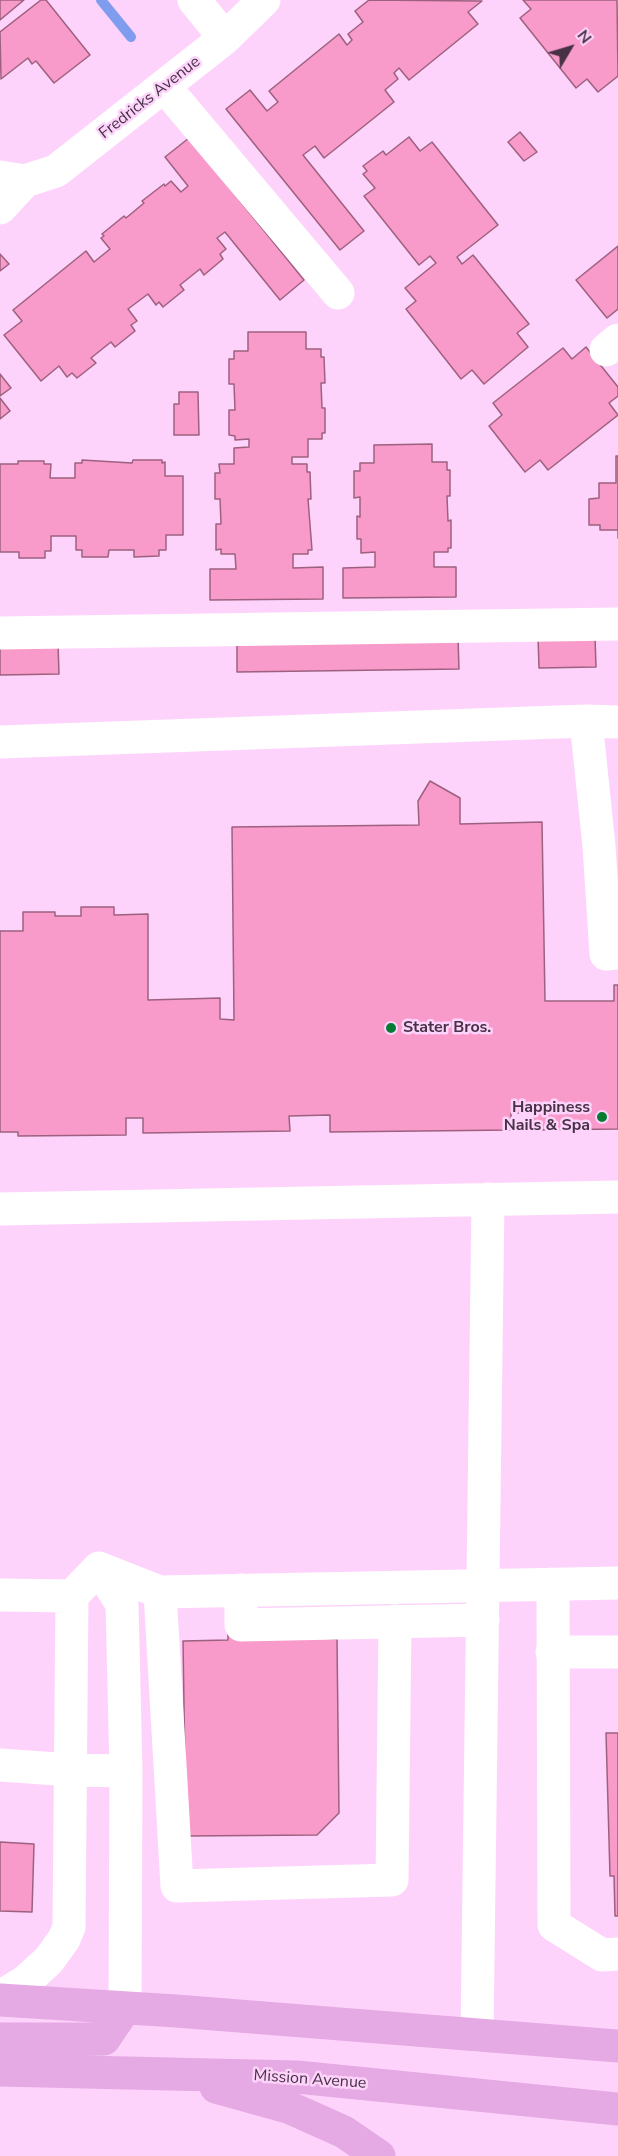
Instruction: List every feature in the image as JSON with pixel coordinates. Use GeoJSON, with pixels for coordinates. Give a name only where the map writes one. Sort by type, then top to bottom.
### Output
{"type":"FeatureCollection","features":[{"type":"Feature","properties":{"kind":"main road"},"geometry":{"type":"LineString","coordinates":[[0,1999],[618,2046]]}},
{"type":"Feature","properties":{"kind":"main road"},"geometry":{"type":"LineString","coordinates":[[0,2039],[104,2039],[125,2008]]}},
{"type":"Feature","properties":{"kind":"main road","name":"Mission Avenue"},"geometry":{"type":"LineString","coordinates":[[0,2070],[297,2077],[618,2109]]}},
{"type":"Feature","properties":{"kind":"main road"},"geometry":{"type":"LineString","coordinates":[[165,2073],[288,2107],[344,2132],[379,2156]]}},
{"type":"Feature","properties":{"kind":"street"},"geometry":{"type":"LineString","coordinates":[[194,0],[225,38]]}},
{"type":"Feature","properties":{"kind":"street","name":"Fredricks Avenue"},"geometry":{"type":"LineString","coordinates":[[13,179],[56,171],[225,38],[264,0]]}},
{"type":"Feature","properties":{"kind":"street"},"geometry":{"type":"LineString","coordinates":[[164,86],[338,293]]}},
{"type":"Feature","properties":{"kind":"street"},"geometry":{"type":"LineString","coordinates":[[0,208],[13,179]]}},
{"type":"Feature","properties":{"kind":"street"},"geometry":{"type":"LineString","coordinates":[[0,633],[618,624]]}},
{"type":"Feature","properties":{"kind":"street"},"geometry":{"type":"LineString","coordinates":[[0,742],[586,721],[618,722]]}},
{"type":"Feature","properties":{"kind":"street"},"geometry":{"type":"LineString","coordinates":[[586,721],[600,846],[606,954],[618,953]]}},
{"type":"Feature","properties":{"kind":"street"},"geometry":{"type":"LineString","coordinates":[[0,1209],[618,1197]]}},
{"type":"Feature","properties":{"kind":"street"},"geometry":{"type":"LineString","coordinates":[[477,2035],[488,1199]]}},
{"type":"Feature","properties":{"kind":"street"},"geometry":{"type":"LineString","coordinates":[[99,1568],[160,1592],[618,1583]]}},
{"type":"Feature","properties":{"kind":"street"},"geometry":{"type":"LineString","coordinates":[[0,1999],[50,1960],[69,1927],[72,1596],[99,1568]]}},
{"type":"Feature","properties":{"kind":"street"},"geometry":{"type":"LineString","coordinates":[[99,1568],[122,1604],[126,1771],[125,2008]]}},
{"type":"Feature","properties":{"kind":"street"},"geometry":{"type":"LineString","coordinates":[[553,1584],[554,1925],[602,1955],[618,1954]]}},
{"type":"Feature","properties":{"kind":"street"},"geometry":{"type":"LineString","coordinates":[[242,1590],[241,1625],[483,1620]]}},
{"type":"Feature","properties":{"kind":"street"},"geometry":{"type":"LineString","coordinates":[[160,1592],[177,1886],[392,1880],[395,1621]]}},
{"type":"Feature","properties":{"kind":"street"},"geometry":{"type":"LineString","coordinates":[[0,1595],[72,1596]]}},
{"type":"Feature","properties":{"kind":"street"},"geometry":{"type":"LineString","coordinates":[[552,1652],[618,1652]]}},
{"type":"Feature","properties":{"kind":"street"},"geometry":{"type":"LineString","coordinates":[[0,1766],[126,1771]]}},
{"type":"Feature","properties":{"kind":"building"},"geometry":{"type":"Polygon","coordinates":[[[0,0],[24,0],[0,20],[0,0]]]}},
{"type":"Feature","properties":{"kind":"building"},"geometry":{"type":"Polygon","coordinates":[[[41,0],[46,0],[90,55],[54,83],[36,61],[32,64],[28,58],[1,79],[0,32],[41,0]]]}},
{"type":"Feature","properties":{"kind":"building"},"geometry":{"type":"Polygon","coordinates":[[[369,0],[482,1],[468,12],[478,24],[409,80],[399,68],[394,73],[398,79],[385,90],[394,102],[324,158],[315,146],[303,155],[364,231],[340,250],[226,109],[250,90],[267,111],[278,102],[269,91],[339,34],[347,45],[352,40],[348,34],[363,22],[355,11],[369,0]]]}},
{"type":"Feature","properties":{"kind":"building"},"geometry":{"type":"Polygon","coordinates":[[[523,0],[617,0],[618,76],[598,92],[587,79],[576,88],[520,18],[531,9],[523,0]]]}},
{"type":"Feature","properties":{"kind":"building"},"geometry":{"type":"Polygon","coordinates":[[[520,132],[537,152],[524,161],[508,142],[520,132]]]}},
{"type":"Feature","properties":{"kind":"building"},"geometry":{"type":"Polygon","coordinates":[[[409,137],[420,151],[432,142],[498,225],[457,257],[462,264],[473,255],[529,324],[517,333],[528,347],[484,384],[472,370],[461,379],[406,309],[416,301],[405,288],[436,263],[430,256],[419,265],[364,196],[375,188],[363,174],[367,171],[363,166],[383,151],[386,155],[409,137]]]}},
{"type":"Feature","properties":{"kind":"building"},"geometry":{"type":"Polygon","coordinates":[[[189,138],[304,280],[280,300],[225,232],[217,238],[226,249],[220,254],[223,259],[204,275],[200,269],[180,285],[184,290],[163,307],[159,302],[156,305],[148,294],[128,309],[137,321],[131,325],[135,331],[115,347],[111,342],[91,358],[96,363],[77,378],[72,373],[67,377],[59,366],[41,381],[4,335],[22,321],[13,310],[86,251],[94,262],[110,249],[101,238],[104,236],[102,234],[124,216],[126,218],[144,203],[142,201],[164,184],[165,186],[171,181],[181,192],[188,186],[165,157],[189,138]]]}},
{"type":"Feature","properties":{"kind":"building"},"geometry":{"type":"Polygon","coordinates":[[[618,246],[618,309],[607,318],[576,280],[618,246]]]}},
{"type":"Feature","properties":{"kind":"building"},"geometry":{"type":"Polygon","coordinates":[[[0,254],[9,264],[0,271],[0,254]]]}},
{"type":"Feature","properties":{"kind":"building"},"geometry":{"type":"Polygon","coordinates":[[[248,332],[306,332],[306,349],[321,349],[321,357],[324,357],[325,383],[321,383],[322,408],[325,408],[325,433],[322,433],[322,439],[308,439],[308,457],[292,457],[292,464],[307,464],[307,472],[310,472],[311,499],[308,499],[312,550],[308,550],[308,554],[293,554],[293,568],[323,567],[323,599],[210,600],[210,569],[236,569],[235,554],[221,554],[221,549],[216,550],[216,524],[221,524],[220,499],[215,499],[215,473],[220,473],[219,464],[234,464],[234,448],[249,447],[249,439],[235,440],[235,436],[229,435],[229,410],[235,410],[234,384],[229,384],[229,359],[234,359],[234,351],[248,351],[248,332]]]}},
{"type":"Feature","properties":{"kind":"building"},"geometry":{"type":"Polygon","coordinates":[[[586,347],[618,387],[618,396],[609,403],[618,415],[548,470],[540,460],[525,472],[489,426],[502,415],[493,403],[563,348],[572,359],[586,347]]]}},
{"type":"Feature","properties":{"kind":"building"},"geometry":{"type":"Polygon","coordinates":[[[0,374],[11,388],[0,396],[0,374]]]}},
{"type":"Feature","properties":{"kind":"building"},"geometry":{"type":"Polygon","coordinates":[[[179,392],[198,392],[199,435],[174,435],[174,404],[179,404],[179,392]]]}},
{"type":"Feature","properties":{"kind":"building"},"geometry":{"type":"Polygon","coordinates":[[[0,398],[10,411],[0,419],[0,398]]]}},
{"type":"Feature","properties":{"kind":"building"},"geometry":{"type":"Polygon","coordinates":[[[432,444],[432,462],[447,462],[447,470],[450,470],[450,496],[447,496],[448,521],[451,520],[451,548],[448,548],[448,552],[434,552],[434,567],[456,567],[456,597],[343,598],[343,568],[375,567],[375,552],[361,553],[361,539],[357,539],[360,497],[354,498],[354,471],[360,471],[360,463],[374,463],[374,445],[432,444]]]}},
{"type":"Feature","properties":{"kind":"building"},"geometry":{"type":"Polygon","coordinates":[[[616,456],[618,456],[618,530],[600,530],[600,525],[589,525],[589,499],[599,498],[599,483],[616,483],[616,456]]]}},
{"type":"Feature","properties":{"kind":"building"},"geometry":{"type":"Polygon","coordinates":[[[82,460],[132,463],[133,460],[162,460],[162,463],[165,462],[165,476],[183,476],[183,535],[166,535],[166,550],[159,550],[159,556],[134,557],[134,550],[109,550],[108,557],[82,557],[82,550],[76,550],[76,536],[51,536],[51,551],[45,551],[45,558],[19,558],[19,552],[0,552],[0,464],[44,461],[44,464],[51,464],[50,478],[75,478],[75,463],[82,463],[82,460]]]}},
{"type":"Feature","properties":{"kind":"building"},"geometry":{"type":"Polygon","coordinates":[[[595,636],[596,667],[539,668],[538,637],[595,636]]]}},
{"type":"Feature","properties":{"kind":"building"},"geometry":{"type":"Polygon","coordinates":[[[458,637],[459,669],[237,672],[237,640],[458,637]]]}},
{"type":"Feature","properties":{"kind":"building"},"geometry":{"type":"Polygon","coordinates":[[[58,643],[59,674],[0,675],[0,644],[58,643]]]}},
{"type":"Feature","properties":{"kind":"building"},"geometry":{"type":"Polygon","coordinates":[[[430,781],[460,798],[460,824],[542,822],[545,1001],[614,1001],[614,985],[618,985],[618,1129],[534,1130],[533,1113],[511,1113],[511,1130],[330,1132],[330,1115],[289,1116],[290,1131],[143,1133],[143,1118],[126,1118],[126,1135],[18,1136],[18,1132],[0,1132],[0,931],[23,931],[23,912],[55,912],[55,916],[81,916],[81,907],[114,907],[114,915],[148,914],[148,1000],[220,998],[220,1019],[234,1020],[232,827],[419,825],[418,801],[430,781]]]}},
{"type":"Feature","properties":{"kind":"building"},"geometry":{"type":"Polygon","coordinates":[[[228,1631],[337,1639],[339,1813],[317,1835],[186,1836],[183,1641],[228,1640],[228,1631]]]}},
{"type":"Feature","properties":{"kind":"building"},"geometry":{"type":"Polygon","coordinates":[[[606,1733],[618,1733],[618,1916],[615,1916],[614,1876],[610,1876],[606,1733]]]}},
{"type":"Feature","properties":{"kind":"building"},"geometry":{"type":"Polygon","coordinates":[[[0,1842],[34,1844],[32,1912],[0,1911],[0,1842]]]}},
{"type":"Feature","properties":{"kind":"waterway"},"geometry":{"type":"LineString","coordinates":[[101,0],[131,37]]}},
{"type":"Feature","properties":{"kind":"place","name":"Stater Bros."},"geometry":{"type":"Point","coordinates":[391,1028]}},
{"type":"Feature","properties":{"kind":"place","name":"Happiness Nails & Spa"},"geometry":{"type":"Point","coordinates":[602,1117]}}]}
